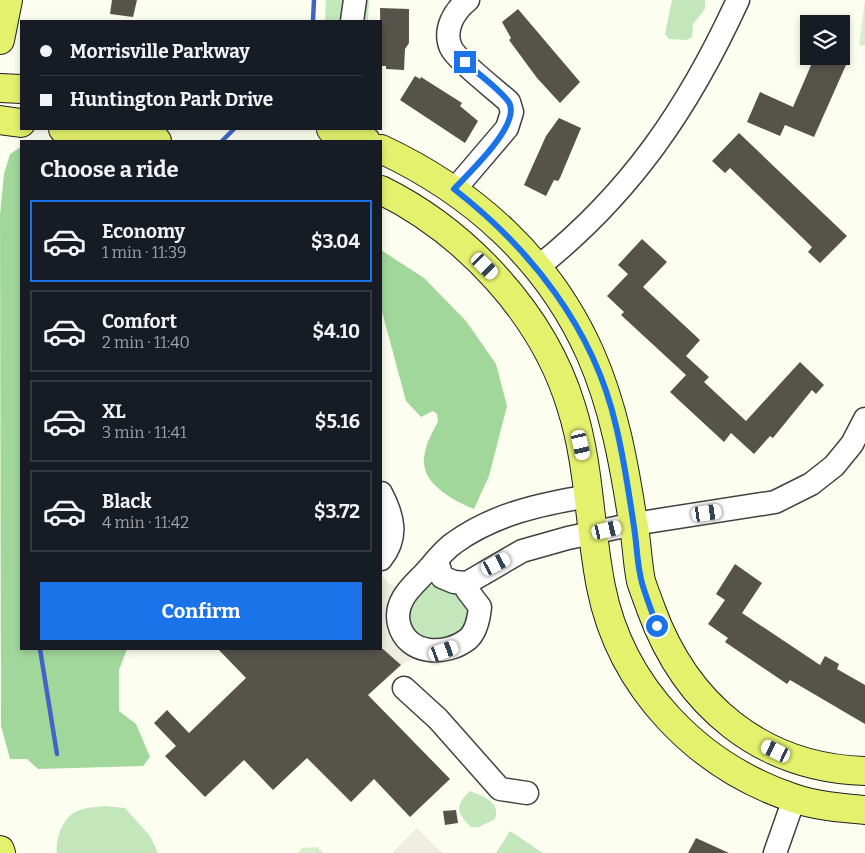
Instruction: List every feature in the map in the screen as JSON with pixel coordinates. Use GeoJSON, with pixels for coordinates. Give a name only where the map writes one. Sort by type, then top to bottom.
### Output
{"type":"FeatureCollection","features":[{"type":"Feature","properties":{"kind":"main road"},"geometry":{"type":"LineString","coordinates":[[0,40],[8,0]]}},
{"type":"Feature","properties":{"kind":"main road"},"geometry":{"type":"LineString","coordinates":[[0,88],[20,89]]}},
{"type":"Feature","properties":{"kind":"main road"},"geometry":{"type":"LineString","coordinates":[[0,120],[20,123]]}},
{"type":"Feature","properties":{"kind":"main road"},"geometry":{"type":"LineString","coordinates":[[71,130],[149,140]]}},
{"type":"Feature","properties":{"kind":"main road"},"geometry":{"type":"LineString","coordinates":[[335,130],[363,140]]}},
{"type":"Feature","properties":{"kind":"main road"},"geometry":{"type":"LineString","coordinates":[[382,149],[417,166],[454,189],[484,212],[538,267],[570,314],[590,351],[606,390],[616,425],[634,524],[642,582],[657,626],[692,687],[711,708],[747,736],[776,751],[818,765],[865,771]]}},
{"type":"Feature","properties":{"kind":"main road"},"geometry":{"type":"LineString","coordinates":[[382,190],[404,201],[454,235],[496,277],[539,337],[558,372],[571,405],[585,462],[601,587],[608,615],[632,669],[652,698],[674,726],[721,762],[755,783],[794,799],[832,808],[865,810]]}},
{"type":"Feature","properties":{"kind":"street"},"geometry":{"type":"LineString","coordinates":[[352,20],[355,0]]}},
{"type":"Feature","properties":{"kind":"street"},"geometry":{"type":"LineString","coordinates":[[454,189],[507,128],[512,112],[509,102],[452,50],[448,32],[450,23],[460,6],[468,0]]}},
{"type":"Feature","properties":{"kind":"street"},"geometry":{"type":"LineString","coordinates":[[538,267],[586,225],[630,179],[669,129],[714,54],[738,0]]}},
{"type":"Feature","properties":{"kind":"street"},"geometry":{"type":"LineString","coordinates":[[437,561],[442,577],[454,582],[467,583],[522,551],[634,524],[764,505],[811,484],[834,466],[852,444],[865,420]]}},
{"type":"Feature","properties":{"kind":"street"},"geometry":{"type":"LineString","coordinates":[[382,495],[390,511],[393,535],[390,548],[382,558]]}},
{"type":"Feature","properties":{"kind":"street"},"geometry":{"type":"LineString","coordinates":[[467,583],[467,590],[480,607],[476,625],[469,638],[444,651],[420,648],[409,641],[399,625],[400,602],[407,590],[437,561],[452,543],[498,518],[530,507],[589,496]]}},
{"type":"Feature","properties":{"kind":"street"},"geometry":{"type":"LineString","coordinates":[[404,688],[438,719],[500,789],[527,793]]}},
{"type":"Feature","properties":{"kind":"street"},"geometry":{"type":"LineString","coordinates":[[775,853],[794,799]]}},
{"type":"Feature","properties":{"kind":"green space"},"geometry":{"type":"Polygon","coordinates":[[[326,0],[369,0],[368,20],[325,20],[326,0]]]}},
{"type":"Feature","properties":{"kind":"green space"},"geometry":{"type":"Polygon","coordinates":[[[672,0],[705,0],[705,9],[693,24],[692,37],[687,40],[669,39],[665,34],[672,0]]]}},
{"type":"Feature","properties":{"kind":"green space"},"geometry":{"type":"Polygon","coordinates":[[[865,0],[865,46],[859,45],[865,0]]]}},
{"type":"Feature","properties":{"kind":"green space"},"geometry":{"type":"Polygon","coordinates":[[[20,148],[20,650],[127,650],[119,670],[119,711],[136,724],[150,757],[143,766],[38,769],[27,759],[10,759],[1,726],[0,215],[4,174],[10,154],[20,148]]]}},
{"type":"Feature","properties":{"kind":"green space"},"geometry":{"type":"Polygon","coordinates":[[[382,251],[424,278],[466,321],[496,364],[507,406],[489,476],[474,509],[450,497],[429,478],[425,470],[425,451],[430,436],[438,422],[437,414],[433,411],[421,417],[406,401],[382,312],[382,251]]]}},
{"type":"Feature","properties":{"kind":"green space"},"geometry":{"type":"Polygon","coordinates":[[[437,585],[460,597],[467,609],[467,616],[460,634],[432,645],[409,626],[407,606],[427,586],[437,585]]]}},
{"type":"Feature","properties":{"kind":"green space"},"geometry":{"type":"Polygon","coordinates":[[[470,791],[490,800],[495,808],[495,819],[479,827],[471,827],[466,822],[459,809],[462,801],[470,791]]]}},
{"type":"Feature","properties":{"kind":"green space"},"geometry":{"type":"Polygon","coordinates":[[[104,806],[125,808],[150,836],[158,853],[57,853],[59,834],[69,816],[83,809],[104,806]]]}},
{"type":"Feature","properties":{"kind":"green space"},"geometry":{"type":"Polygon","coordinates":[[[510,831],[543,853],[496,853],[510,831]]]}},
{"type":"Feature","properties":{"kind":"green space"},"geometry":{"type":"Polygon","coordinates":[[[317,847],[324,853],[298,853],[302,848],[317,847]]]}},
{"type":"Feature","properties":{"kind":"shaded area"},"geometry":{"type":"Polygon","coordinates":[[[382,577],[397,589],[389,627],[392,637],[406,653],[414,658],[401,665],[382,648],[382,577]]]}},
{"type":"Feature","properties":{"kind":"shaded area"},"geometry":{"type":"Polygon","coordinates":[[[417,828],[437,848],[443,853],[392,853],[417,828]]]}},
{"type":"Feature","properties":{"kind":"building"},"geometry":{"type":"Polygon","coordinates":[[[112,0],[137,0],[133,17],[110,14],[112,0]]]}},
{"type":"Feature","properties":{"kind":"building"},"geometry":{"type":"Polygon","coordinates":[[[380,8],[409,9],[409,43],[405,49],[404,70],[386,69],[386,66],[382,66],[382,20],[380,20],[380,8]]]}},
{"type":"Feature","properties":{"kind":"building"},"geometry":{"type":"Polygon","coordinates":[[[518,9],[580,82],[560,103],[537,78],[509,40],[511,38],[502,22],[518,9]]]}},
{"type":"Feature","properties":{"kind":"building"},"geometry":{"type":"Polygon","coordinates":[[[811,65],[846,65],[814,137],[785,125],[780,136],[747,122],[760,92],[793,107],[811,65]]]}},
{"type":"Feature","properties":{"kind":"building"},"geometry":{"type":"Polygon","coordinates":[[[415,76],[420,79],[421,77],[462,103],[460,106],[478,121],[465,143],[400,100],[415,76]]]}},
{"type":"Feature","properties":{"kind":"building"},"geometry":{"type":"Polygon","coordinates":[[[559,118],[581,128],[560,178],[558,181],[554,180],[546,196],[524,185],[546,136],[559,118]]]}},
{"type":"Feature","properties":{"kind":"building"},"geometry":{"type":"Polygon","coordinates":[[[739,133],[847,236],[820,263],[808,252],[812,247],[730,168],[725,173],[712,161],[739,133]]]}},
{"type":"Feature","properties":{"kind":"building"},"geometry":{"type":"Polygon","coordinates":[[[642,239],[667,262],[643,287],[700,340],[686,356],[709,377],[704,382],[746,421],[800,362],[824,385],[816,394],[812,390],[773,438],[770,436],[754,454],[731,433],[724,442],[670,392],[686,375],[621,315],[624,312],[607,296],[628,274],[618,265],[642,239]]]}},
{"type":"Feature","properties":{"kind":"building"},"geometry":{"type":"Polygon","coordinates":[[[735,564],[762,583],[742,613],[820,665],[825,656],[839,664],[837,669],[865,685],[865,724],[790,680],[787,684],[725,642],[728,638],[708,624],[725,600],[716,594],[735,564]]]}},
{"type":"Feature","properties":{"kind":"building"},"geometry":{"type":"Polygon","coordinates":[[[383,649],[401,665],[368,695],[450,779],[410,817],[374,779],[351,802],[307,758],[273,790],[244,760],[205,797],[165,756],[176,746],[154,723],[167,710],[189,733],[246,678],[219,650],[383,649]]]}},
{"type":"Feature","properties":{"kind":"building"},"geometry":{"type":"Polygon","coordinates":[[[456,810],[458,823],[445,825],[443,811],[456,810]]]}},
{"type":"Feature","properties":{"kind":"building"},"geometry":{"type":"Polygon","coordinates":[[[696,838],[729,853],[688,853],[696,838]]]}},
{"type":"Feature","properties":{"kind":"waterway"},"geometry":{"type":"LineString","coordinates":[[313,20],[314,0]]}},
{"type":"Feature","properties":{"kind":"waterway"},"geometry":{"type":"LineString","coordinates":[[223,140],[233,130]]}},
{"type":"Feature","properties":{"kind":"waterway"},"geometry":{"type":"LineString","coordinates":[[40,650],[57,754]]}},
{"type":"Feature","properties":{"kind":"route"},"geometry":{"type":"LineString","coordinates":[[465,62],[509,102],[512,112],[507,128],[454,189],[484,212],[538,267],[570,314],[590,351],[606,390],[616,425],[634,524],[642,582],[657,626]]}}]}
